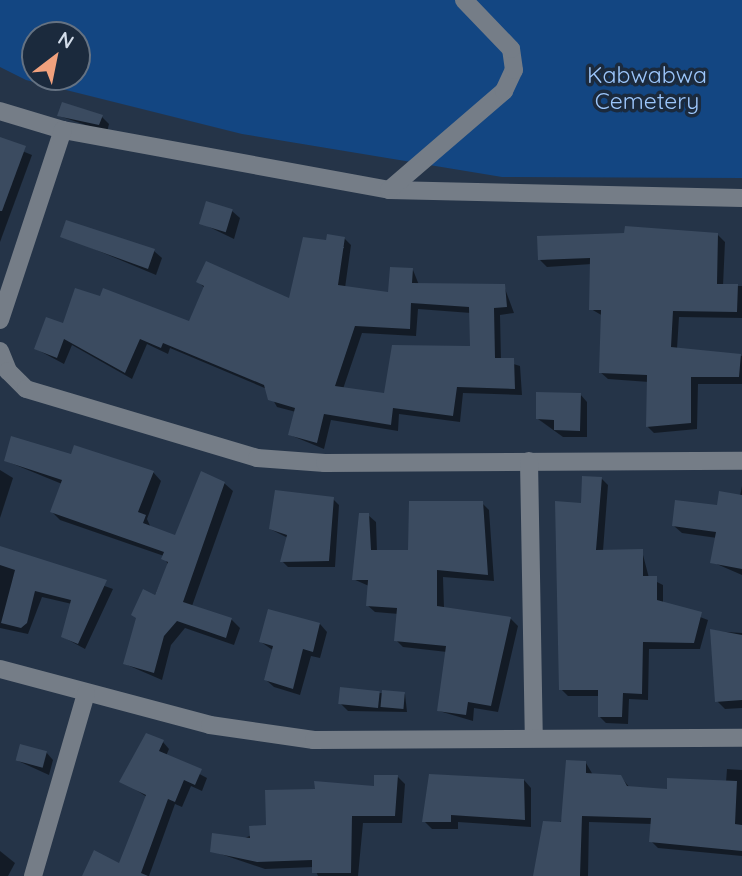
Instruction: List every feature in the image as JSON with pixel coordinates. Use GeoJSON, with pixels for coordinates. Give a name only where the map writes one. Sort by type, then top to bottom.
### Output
{"type":"FeatureCollection","features":[{"type":"Feature","properties":{"kind":"street"},"geometry":{"type":"LineString","coordinates":[[389,190],[504,91],[514,71],[511,50],[464,0]]}},
{"type":"Feature","properties":{"kind":"street"},"geometry":{"type":"LineString","coordinates":[[0,110],[63,130],[389,190],[742,198]]}},
{"type":"Feature","properties":{"kind":"street"},"geometry":{"type":"LineString","coordinates":[[0,320],[63,130]]}},
{"type":"Feature","properties":{"kind":"street"},"geometry":{"type":"LineString","coordinates":[[0,351],[8,371],[26,388],[232,454],[325,463],[742,461]]}},
{"type":"Feature","properties":{"kind":"street"},"geometry":{"type":"LineString","coordinates":[[529,461],[534,738]]}},
{"type":"Feature","properties":{"kind":"street"},"geometry":{"type":"LineString","coordinates":[[0,669],[210,725],[314,740],[742,738]]}},
{"type":"Feature","properties":{"kind":"street"},"geometry":{"type":"LineString","coordinates":[[33,876],[86,694]]}},
{"type":"Feature","properties":{"kind":"green space","name":"Kabwabwa Cemetery"},"geometry":{"type":"Polygon","coordinates":[[[0,0],[742,0],[742,178],[502,177],[242,134],[70,91],[91,91],[91,21],[21,21],[21,78],[0,67],[0,0]]]}},
{"type":"Feature","properties":{"kind":"building"},"geometry":{"type":"Polygon","coordinates":[[[62,102],[103,115],[99,125],[57,116],[62,102]]]}},
{"type":"Feature","properties":{"kind":"building"},"geometry":{"type":"Polygon","coordinates":[[[0,137],[26,146],[2,211],[0,211],[0,137]]]}},
{"type":"Feature","properties":{"kind":"building"},"geometry":{"type":"Polygon","coordinates":[[[206,201],[233,209],[226,232],[199,224],[206,201]]]}},
{"type":"Feature","properties":{"kind":"building"},"geometry":{"type":"Polygon","coordinates":[[[66,220],[155,249],[148,269],[60,237],[66,220]]]}},
{"type":"Feature","properties":{"kind":"building"},"geometry":{"type":"Polygon","coordinates":[[[625,226],[718,233],[717,284],[738,284],[737,312],[673,311],[671,347],[741,354],[739,377],[691,377],[691,423],[646,427],[647,375],[599,373],[601,310],[589,310],[590,258],[538,260],[537,236],[624,233],[625,226]]]}},
{"type":"Feature","properties":{"kind":"building"},"geometry":{"type":"Polygon","coordinates":[[[327,234],[345,237],[338,285],[388,292],[390,267],[413,268],[412,283],[505,284],[507,307],[494,308],[495,358],[514,358],[515,389],[457,387],[453,416],[393,408],[391,425],[324,414],[317,443],[288,435],[295,408],[268,400],[264,385],[163,343],[161,348],[140,339],[125,373],[64,339],[57,358],[34,349],[46,317],[63,323],[75,288],[100,296],[103,288],[189,321],[204,286],[196,282],[206,261],[289,298],[303,237],[326,240],[327,234]],[[411,303],[410,329],[355,326],[335,386],[384,393],[392,345],[470,346],[469,307],[411,303]]]}},
{"type":"Feature","properties":{"kind":"building"},"geometry":{"type":"Polygon","coordinates":[[[536,392],[581,393],[580,431],[554,430],[554,420],[536,419],[536,392]]]}},
{"type":"Feature","properties":{"kind":"building"},"geometry":{"type":"Polygon","coordinates":[[[11,436],[71,454],[74,445],[154,471],[138,512],[146,515],[143,523],[175,535],[201,471],[225,482],[183,602],[232,618],[226,638],[177,621],[164,636],[154,673],[123,664],[136,618],[131,615],[143,589],[155,595],[168,562],[161,559],[164,552],[50,512],[62,480],[4,461],[11,436]]]}},
{"type":"Feature","properties":{"kind":"building"},"geometry":{"type":"Polygon","coordinates":[[[582,476],[602,477],[596,550],[643,549],[643,576],[657,576],[657,600],[702,612],[694,643],[643,642],[642,694],[623,693],[622,717],[598,717],[598,690],[559,690],[555,501],[581,503],[582,476]]]}},
{"type":"Feature","properties":{"kind":"building"},"geometry":{"type":"Polygon","coordinates":[[[275,490],[334,497],[329,561],[280,562],[287,535],[269,529],[275,490]]]}},
{"type":"Feature","properties":{"kind":"building"},"geometry":{"type":"Polygon","coordinates":[[[719,491],[742,495],[742,569],[710,563],[716,532],[672,526],[675,500],[717,505],[719,491]]]}},
{"type":"Feature","properties":{"kind":"building"},"geometry":{"type":"Polygon","coordinates":[[[409,501],[483,501],[488,575],[437,570],[437,606],[511,617],[491,706],[468,702],[466,715],[437,711],[446,646],[394,641],[397,608],[366,606],[368,580],[352,580],[359,513],[369,513],[371,550],[408,550],[409,501]]]}},
{"type":"Feature","properties":{"kind":"building"},"geometry":{"type":"Polygon","coordinates":[[[0,546],[107,580],[78,644],[61,637],[71,600],[35,591],[27,623],[21,628],[1,623],[15,570],[0,565],[0,546]]]}},
{"type":"Feature","properties":{"kind":"building"},"geometry":{"type":"Polygon","coordinates":[[[268,609],[320,623],[313,652],[303,649],[293,689],[264,680],[273,646],[259,642],[268,609]]]}},
{"type":"Feature","properties":{"kind":"building"},"geometry":{"type":"Polygon","coordinates":[[[710,629],[742,635],[742,700],[715,702],[710,629]]]}},
{"type":"Feature","properties":{"kind":"building"},"geometry":{"type":"Polygon","coordinates":[[[340,687],[380,691],[378,708],[338,704],[340,687]]]}},
{"type":"Feature","properties":{"kind":"building"},"geometry":{"type":"Polygon","coordinates":[[[382,690],[405,692],[403,709],[381,707],[382,690]]]}},
{"type":"Feature","properties":{"kind":"building"},"geometry":{"type":"Polygon","coordinates":[[[146,733],[164,740],[159,751],[202,769],[195,785],[184,780],[175,802],[168,799],[141,873],[148,876],[82,876],[94,850],[119,863],[146,795],[119,782],[146,733]]]}},
{"type":"Feature","properties":{"kind":"building"},"geometry":{"type":"Polygon","coordinates":[[[20,744],[47,751],[43,768],[16,760],[20,744]]]}},
{"type":"Feature","properties":{"kind":"building"},"geometry":{"type":"Polygon","coordinates":[[[566,760],[586,761],[586,773],[621,775],[627,786],[667,789],[667,778],[737,781],[735,824],[742,825],[742,851],[649,842],[651,818],[582,816],[580,876],[533,876],[543,821],[561,822],[566,760]]]}},
{"type":"Feature","properties":{"kind":"building"},"geometry":{"type":"Polygon","coordinates":[[[429,774],[524,779],[525,820],[451,815],[451,822],[422,822],[429,774]]]}},
{"type":"Feature","properties":{"kind":"building"},"geometry":{"type":"Polygon","coordinates":[[[374,775],[398,775],[395,816],[352,816],[351,873],[312,873],[312,860],[257,862],[210,852],[212,833],[250,838],[249,826],[266,825],[265,790],[315,789],[314,781],[374,786],[374,775]]]}}]}
